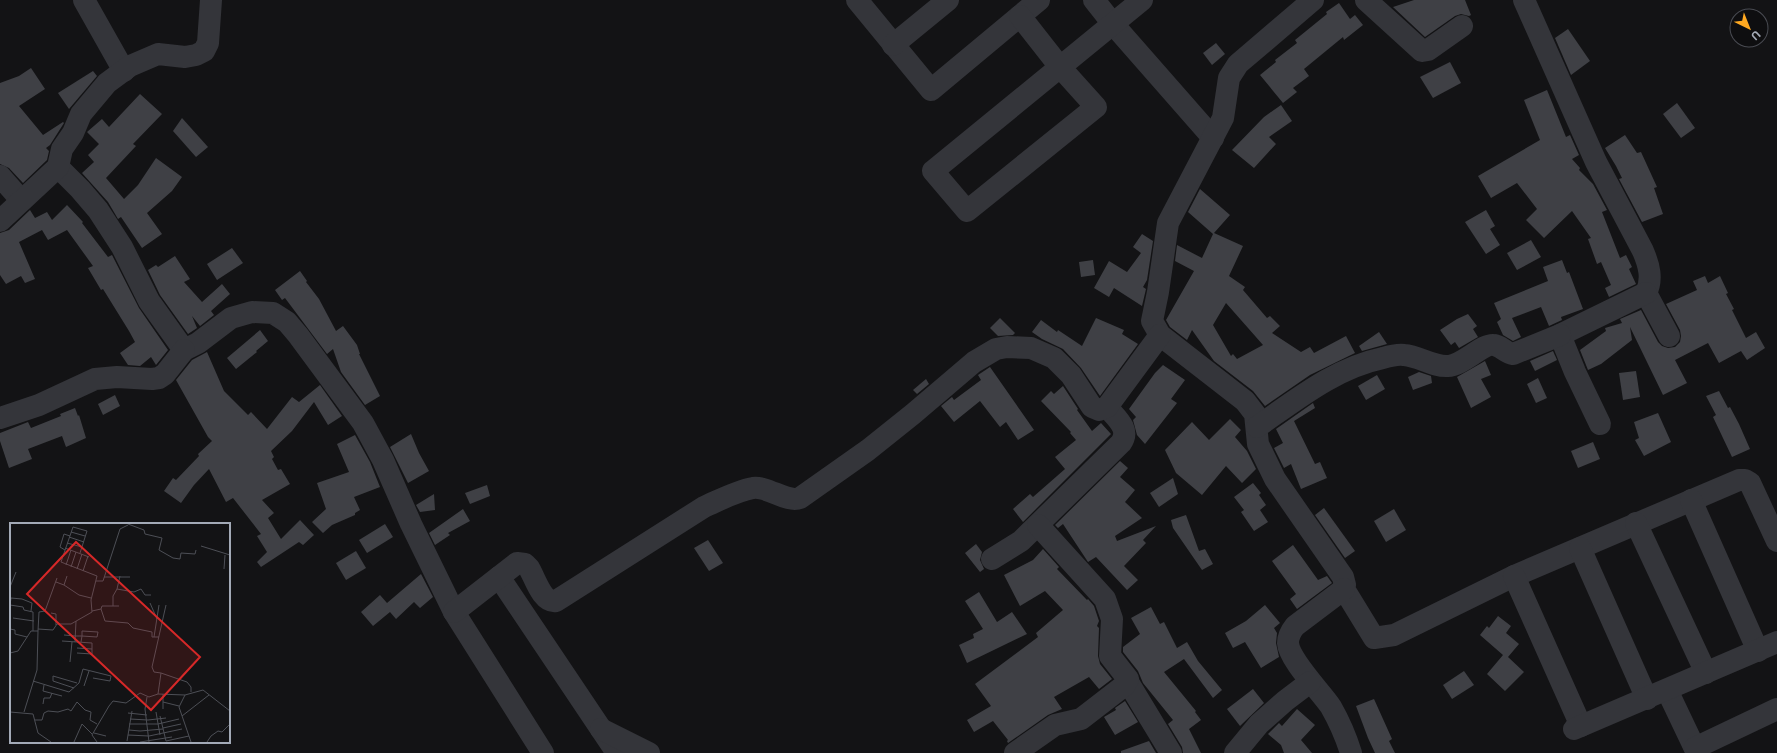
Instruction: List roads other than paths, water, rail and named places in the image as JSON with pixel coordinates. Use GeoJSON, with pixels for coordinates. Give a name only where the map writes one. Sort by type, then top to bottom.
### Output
{"type":"FeatureCollection","features":[{"type":"Feature","properties":{"kind":"street"},"geometry":{"type":"LineString","coordinates":[[84,0],[124,71]]}},
{"type":"Feature","properties":{"kind":"street"},"geometry":{"type":"LineString","coordinates":[[0,221],[58,167],[62,149],[73,133],[81,114],[107,83],[130,66],[158,54],[185,58],[201,53],[208,43],[211,0]]}},
{"type":"Feature","properties":{"kind":"street"},"geometry":{"type":"LineString","coordinates":[[857,0],[892,45],[931,90],[1039,0]]}},
{"type":"Feature","properties":{"kind":"street"},"geometry":{"type":"LineString","coordinates":[[892,45],[948,0]]}},
{"type":"Feature","properties":{"kind":"street"},"geometry":{"type":"LineString","coordinates":[[1094,0],[1113,24],[1213,138]]}},
{"type":"Feature","properties":{"kind":"street"},"geometry":{"type":"LineString","coordinates":[[1020,16],[1060,67],[1096,108],[967,211],[932,170],[1060,67],[1142,0]]}},
{"type":"Feature","properties":{"kind":"street"},"geometry":{"type":"LineString","coordinates":[[1313,0],[1234,69],[1227,84],[1223,118],[1168,223],[1158,292],[1152,321],[1160,335],[1245,401],[1255,414],[1258,444],[1275,479],[1343,577],[1345,585],[1344,588],[1374,638],[1394,634],[1514,576],[1735,481],[1745,480],[1750,482],[1777,541]]}},
{"type":"Feature","properties":{"kind":"street"},"geometry":{"type":"LineString","coordinates":[[1366,0],[1422,51],[1428,50],[1462,26]]}},
{"type":"Feature","properties":{"kind":"street"},"geometry":{"type":"LineString","coordinates":[[1257,427],[1322,382],[1361,364],[1378,359],[1404,355],[1442,366],[1452,366],[1488,346],[1497,345],[1506,352],[1513,354],[1560,335],[1646,293],[1650,278],[1648,263],[1644,251],[1596,162],[1524,0]]}},
{"type":"Feature","properties":{"kind":"street"},"geometry":{"type":"LineString","coordinates":[[58,167],[98,210],[122,247],[149,300],[184,350]]}},
{"type":"Feature","properties":{"kind":"street"},"geometry":{"type":"LineString","coordinates":[[0,176],[22,200]]}},
{"type":"Feature","properties":{"kind":"street"},"geometry":{"type":"LineString","coordinates":[[1646,293],[1669,336]]}},
{"type":"Feature","properties":{"kind":"street"},"geometry":{"type":"LineString","coordinates":[[0,418],[39,405],[95,379],[117,377],[159,378],[165,374],[184,350],[198,343],[231,318],[252,312],[273,313],[287,322],[298,335],[363,423],[383,460],[411,524],[454,612],[543,753]]}},
{"type":"Feature","properties":{"kind":"street"},"geometry":{"type":"LineString","coordinates":[[454,612],[517,563],[525,564],[529,568],[546,598],[556,601],[704,507],[730,496],[756,488],[768,490],[793,500],[800,498],[902,423],[974,362],[996,349],[1007,346],[1024,347],[1031,348],[1050,356],[1072,375],[1092,407],[1099,410],[1107,407],[1160,335]]}},
{"type":"Feature","properties":{"kind":"street"},"geometry":{"type":"LineString","coordinates":[[1560,335],[1575,372],[1600,424]]}},
{"type":"Feature","properties":{"kind":"street"},"geometry":{"type":"LineString","coordinates":[[992,559],[1012,548],[1038,525],[1123,440],[1125,434],[1124,429],[1107,407]]}},
{"type":"Feature","properties":{"kind":"street"},"geometry":{"type":"LineString","coordinates":[[1514,576],[1578,728],[1768,647],[1691,500]]}},
{"type":"Feature","properties":{"kind":"street"},"geometry":{"type":"LineString","coordinates":[[1636,523],[1706,673]]}},
{"type":"Feature","properties":{"kind":"street"},"geometry":{"type":"LineString","coordinates":[[1038,525],[1106,599],[1112,619],[1110,656],[1128,678],[1128,682],[1171,753]]}},
{"type":"Feature","properties":{"kind":"street"},"geometry":{"type":"LineString","coordinates":[[1580,548],[1647,698]]}},
{"type":"Feature","properties":{"kind":"street"},"geometry":{"type":"LineString","coordinates":[[499,577],[617,753]]}},
{"type":"Feature","properties":{"kind":"street"},"geometry":{"type":"LineString","coordinates":[[1344,588],[1295,626],[1290,634],[1288,642],[1290,649],[1310,682],[1331,707],[1346,737],[1351,753]]}},
{"type":"Feature","properties":{"kind":"street"},"geometry":{"type":"LineString","coordinates":[[1015,753],[1055,725],[1081,719],[1128,682]]}},
{"type":"Feature","properties":{"kind":"street"},"geometry":{"type":"LineString","coordinates":[[1235,753],[1263,720],[1310,682]]}},
{"type":"Feature","properties":{"kind":"street"},"geometry":{"type":"LineString","coordinates":[[1667,690],[1696,751],[1777,709]]}},
{"type":"Feature","properties":{"kind":"street"},"geometry":{"type":"LineString","coordinates":[[600,728],[649,753]]}}]}
